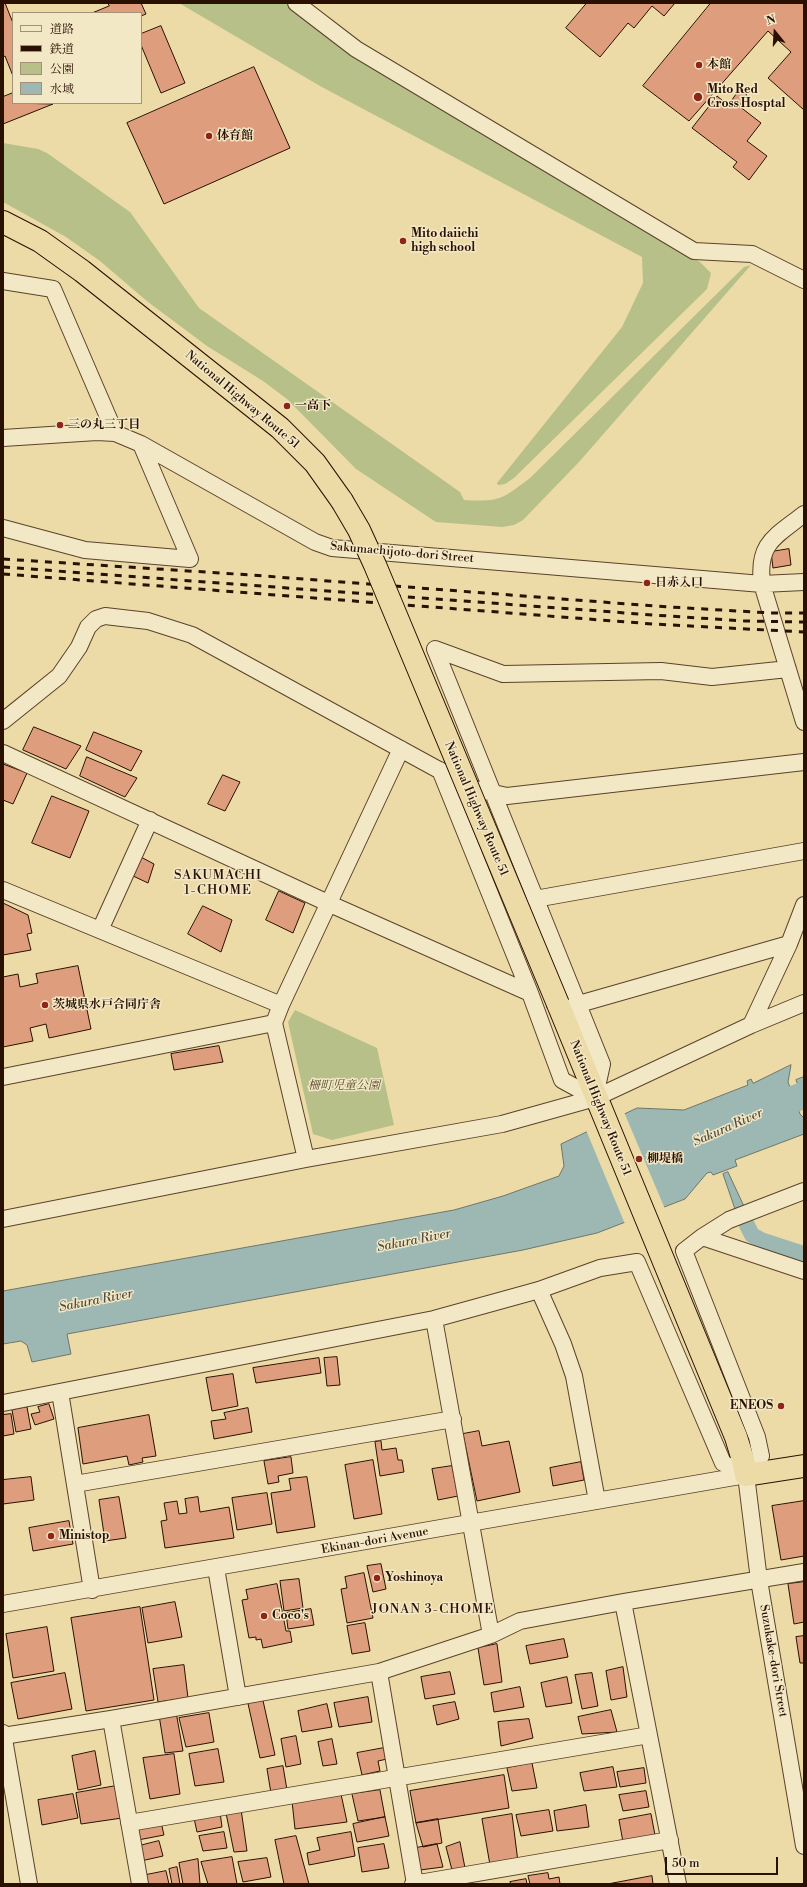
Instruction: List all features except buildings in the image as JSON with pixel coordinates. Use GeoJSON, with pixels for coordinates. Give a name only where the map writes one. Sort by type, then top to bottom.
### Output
{"type":"FeatureCollection","features":[{"type":"Feature","properties":{"kind":"highway","name":"National Highway Route 51"},"geometry":{"type":"LineString","coordinates":[[3,222],[40,241],[82,270],[280,428],[315,463],[342,501],[359,530],[375,565],[568,1004],[599,1107],[736,1437],[746,1475]]}},
{"type":"Feature","properties":{"kind":"highway"},"geometry":{"type":"LineString","coordinates":[[746,1475],[804,1466]]}},
{"type":"Feature","properties":{"kind":"street"},"geometry":{"type":"LineString","coordinates":[[296,3],[356,49],[694,251],[752,254],[804,280]]}},
{"type":"Feature","properties":{"kind":"street"},"geometry":{"type":"LineString","coordinates":[[3,281],[53,289],[116,433]]}},
{"type":"Feature","properties":{"kind":"street","name":"Sakumachijoto-dori Street"},"geometry":{"type":"LineString","coordinates":[[3,438],[97,432],[116,433],[141,444],[315,542],[332,548],[762,584],[804,582]]}},
{"type":"Feature","properties":{"kind":"street"},"geometry":{"type":"LineString","coordinates":[[3,528],[85,550],[190,559],[141,444]]}},
{"type":"Feature","properties":{"kind":"street"},"geometry":{"type":"LineString","coordinates":[[804,514],[772,540],[766,547],[760,568],[762,584],[804,722]]}},
{"type":"Feature","properties":{"kind":"street"},"geometry":{"type":"LineString","coordinates":[[3,722],[59,676],[79,647],[88,626],[96,619],[106,616],[148,621],[192,635],[475,789],[493,794],[507,796],[804,762]]}},
{"type":"Feature","properties":{"kind":"street"},"geometry":{"type":"LineString","coordinates":[[788,669],[712,677],[661,671],[503,674],[435,650],[535,899],[568,1004],[789,944]]}},
{"type":"Feature","properties":{"kind":"street"},"geometry":{"type":"LineString","coordinates":[[306,1159],[274,1024],[281,1005],[330,904],[401,749]]}},
{"type":"Feature","properties":{"kind":"street"},"geometry":{"type":"LineString","coordinates":[[3,753],[330,904],[530,993]]}},
{"type":"Feature","properties":{"kind":"street"},"geometry":{"type":"LineString","coordinates":[[440,770],[530,993],[562,1080],[599,1107]]}},
{"type":"Feature","properties":{"kind":"street"},"geometry":{"type":"LineString","coordinates":[[100,930],[150,820]]}},
{"type":"Feature","properties":{"kind":"street"},"geometry":{"type":"LineString","coordinates":[[535,899],[804,851]]}},
{"type":"Feature","properties":{"kind":"street"},"geometry":{"type":"LineString","coordinates":[[3,890],[281,1005]]}},
{"type":"Feature","properties":{"kind":"street"},"geometry":{"type":"LineString","coordinates":[[751,1024],[789,944],[804,905]]}},
{"type":"Feature","properties":{"kind":"street"},"geometry":{"type":"LineString","coordinates":[[3,1219],[306,1159],[599,1107],[751,1024],[804,1003]]}},
{"type":"Feature","properties":{"kind":"street"},"geometry":{"type":"LineString","coordinates":[[3,1077],[274,1024]]}},
{"type":"Feature","properties":{"kind":"street"},"geometry":{"type":"LineString","coordinates":[[3,1403],[434,1320],[539,1290],[600,1268],[637,1262],[722,1463],[746,1475],[762,1456],[757,1436],[684,1251],[702,1237],[729,1220],[804,1191]]}},
{"type":"Feature","properties":{"kind":"street"},"geometry":{"type":"LineString","coordinates":[[702,1237],[804,1271]]}},
{"type":"Feature","properties":{"kind":"street"},"geometry":{"type":"LineString","coordinates":[[539,1290],[574,1376],[597,1501]]}},
{"type":"Feature","properties":{"kind":"street"},"geometry":{"type":"LineString","coordinates":[[434,1320],[491,1635]]}},
{"type":"Feature","properties":{"kind":"street"},"geometry":{"type":"LineString","coordinates":[[60,1392],[92,1590]]}},
{"type":"Feature","properties":{"kind":"street"},"geometry":{"type":"LineString","coordinates":[[75,1484],[453,1419]]}},
{"type":"Feature","properties":{"kind":"street","name":"Ekinan-dori Avenue"},"geometry":{"type":"LineString","coordinates":[[3,1604],[92,1590],[746,1475]]}},
{"type":"Feature","properties":{"kind":"street","name":"Suzukake-dori Street"},"geometry":{"type":"LineString","coordinates":[[746,1475],[759,1580],[804,1846]]}},
{"type":"Feature","properties":{"kind":"street"},"geometry":{"type":"LineString","coordinates":[[216,1568],[238,1697]]}},
{"type":"Feature","properties":{"kind":"street"},"geometry":{"type":"LineString","coordinates":[[29,1884],[3,1735],[111,1719],[379,1672],[491,1635],[520,1621],[623,1602],[804,1572]]}},
{"type":"Feature","properties":{"kind":"street"},"geometry":{"type":"LineString","coordinates":[[623,1602],[678,1884]]}},
{"type":"Feature","properties":{"kind":"street"},"geometry":{"type":"LineString","coordinates":[[379,1672],[414,1884],[670,1840]]}},
{"type":"Feature","properties":{"kind":"street"},"geometry":{"type":"LineString","coordinates":[[111,1719],[140,1884]]}},
{"type":"Feature","properties":{"kind":"street"},"geometry":{"type":"LineString","coordinates":[[129,1823],[649,1735]]}},
{"type":"Feature","properties":{"kind":"green space"},"geometry":{"type":"Polygon","coordinates":[[[179,3],[287,3],[351,53],[700,262],[711,273],[707,289],[514,478],[505,484],[498,485],[497,483],[622,327],[643,283],[642,257],[320,86],[179,3]]]}},
{"type":"Feature","properties":{"kind":"green space"},"geometry":{"type":"Polygon","coordinates":[[[3,143],[38,149],[47,153],[130,212],[199,308],[460,492],[464,500],[486,500],[500,498],[513,491],[530,478],[744,267],[751,265],[579,462],[523,520],[514,525],[502,527],[436,522],[356,469],[287,399],[263,381],[207,346],[148,302],[100,261],[66,237],[3,202],[3,143]]]}},
{"type":"Feature","properties":{"kind":"green space","name":"柵町児童公園"},"geometry":{"type":"Polygon","coordinates":[[[295,1010],[377,1048],[394,1125],[332,1140],[313,1134],[288,1022],[295,1010]]]}},
{"type":"Feature","properties":{"kind":"water"},"geometry":{"type":"Polygon","coordinates":[[[791,1065],[788,1082],[800,1114],[804,1118],[804,1134],[735,1160],[737,1166],[713,1175],[711,1172],[707,1173],[685,1199],[597,1233],[523,1250],[67,1334],[71,1354],[32,1362],[27,1345],[21,1341],[3,1344],[3,1291],[454,1210],[503,1196],[559,1176],[564,1166],[561,1144],[637,1108],[684,1110],[748,1085],[747,1081],[751,1079],[753,1083],[791,1065]]]}},
{"type":"Feature","properties":{"kind":"water"},"geometry":{"type":"Polygon","coordinates":[[[804,1077],[804,1101],[796,1080],[804,1077]]]}},
{"type":"Feature","properties":{"kind":"water"},"geometry":{"type":"Polygon","coordinates":[[[728,1172],[756,1232],[764,1236],[759,1245],[747,1237],[736,1212],[723,1174],[728,1172]]]}},
{"type":"Feature","properties":{"kind":"pier"},"geometry":{"type":"Polygon","coordinates":[[[624,1112],[665,1209],[625,1224],[586,1130],[624,1112]]]}},
{"type":"Feature","properties":{"kind":"waterway","name":"Sakura River"},"geometry":{"type":"LineString","coordinates":[[760,1113],[804,1095]]}},
{"type":"Feature","properties":{"kind":"waterway"},"geometry":{"type":"LineString","coordinates":[[747,1225],[752,1235],[761,1240],[804,1254]]}},
{"type":"Feature","properties":{"kind":"railway"},"geometry":{"type":"LineString","coordinates":[[3,559],[251,575],[654,606],[771,613],[804,613]]}},
{"type":"Feature","properties":{"kind":"railway"},"geometry":{"type":"LineString","coordinates":[[3,567],[653,615],[745,621],[804,622]]}},
{"type":"Feature","properties":{"kind":"railway"},"geometry":{"type":"LineString","coordinates":[[3,574],[653,624],[804,632]]}},
{"type":"Feature","properties":{"kind":"place","name":"本館"},"geometry":{"type":"Point","coordinates":[699,65]}},
{"type":"Feature","properties":{"kind":"place","name":"Mito Red Cross Hosptal"},"geometry":{"type":"Point","coordinates":[698,97]}},
{"type":"Feature","properties":{"kind":"place","name":"体育館"},"geometry":{"type":"Point","coordinates":[209,136]}},
{"type":"Feature","properties":{"kind":"place","name":"Mito daiichi high school"},"geometry":{"type":"Point","coordinates":[403,241]}},
{"type":"Feature","properties":{"kind":"place","name":"一高下"},"geometry":{"type":"Point","coordinates":[287,406]}},
{"type":"Feature","properties":{"kind":"place","name":"三の丸三丁目"},"geometry":{"type":"Point","coordinates":[60,425]}},
{"type":"Feature","properties":{"kind":"place","name":"日赤入口"},"geometry":{"type":"Point","coordinates":[647,583]}},
{"type":"Feature","properties":{"kind":"place","name":"茨城県水戸合同庁舎"},"geometry":{"type":"Point","coordinates":[45,1005]}},
{"type":"Feature","properties":{"kind":"place","name":"柳堤橋"},"geometry":{"type":"Point","coordinates":[639,1159]}},
{"type":"Feature","properties":{"kind":"place","name":"ENEOS"},"geometry":{"type":"Point","coordinates":[781,1406]}},
{"type":"Feature","properties":{"kind":"place","name":"Ministop"},"geometry":{"type":"Point","coordinates":[51,1536]}},
{"type":"Feature","properties":{"kind":"place","name":"Yoshinoya"},"geometry":{"type":"Point","coordinates":[377,1578]}},
{"type":"Feature","properties":{"kind":"place","name":"Coco's"},"geometry":{"type":"Point","coordinates":[264,1616]}},
{"type":"Feature","properties":{"kind":"district","name":"SAKUMACHI 1-CHOME"},"geometry":{"type":"Point","coordinates":[218,884]}},
{"type":"Feature","properties":{"kind":"district","name":"JONAN 3-CHOME"},"geometry":{"type":"Point","coordinates":[433,1610]}}]}
